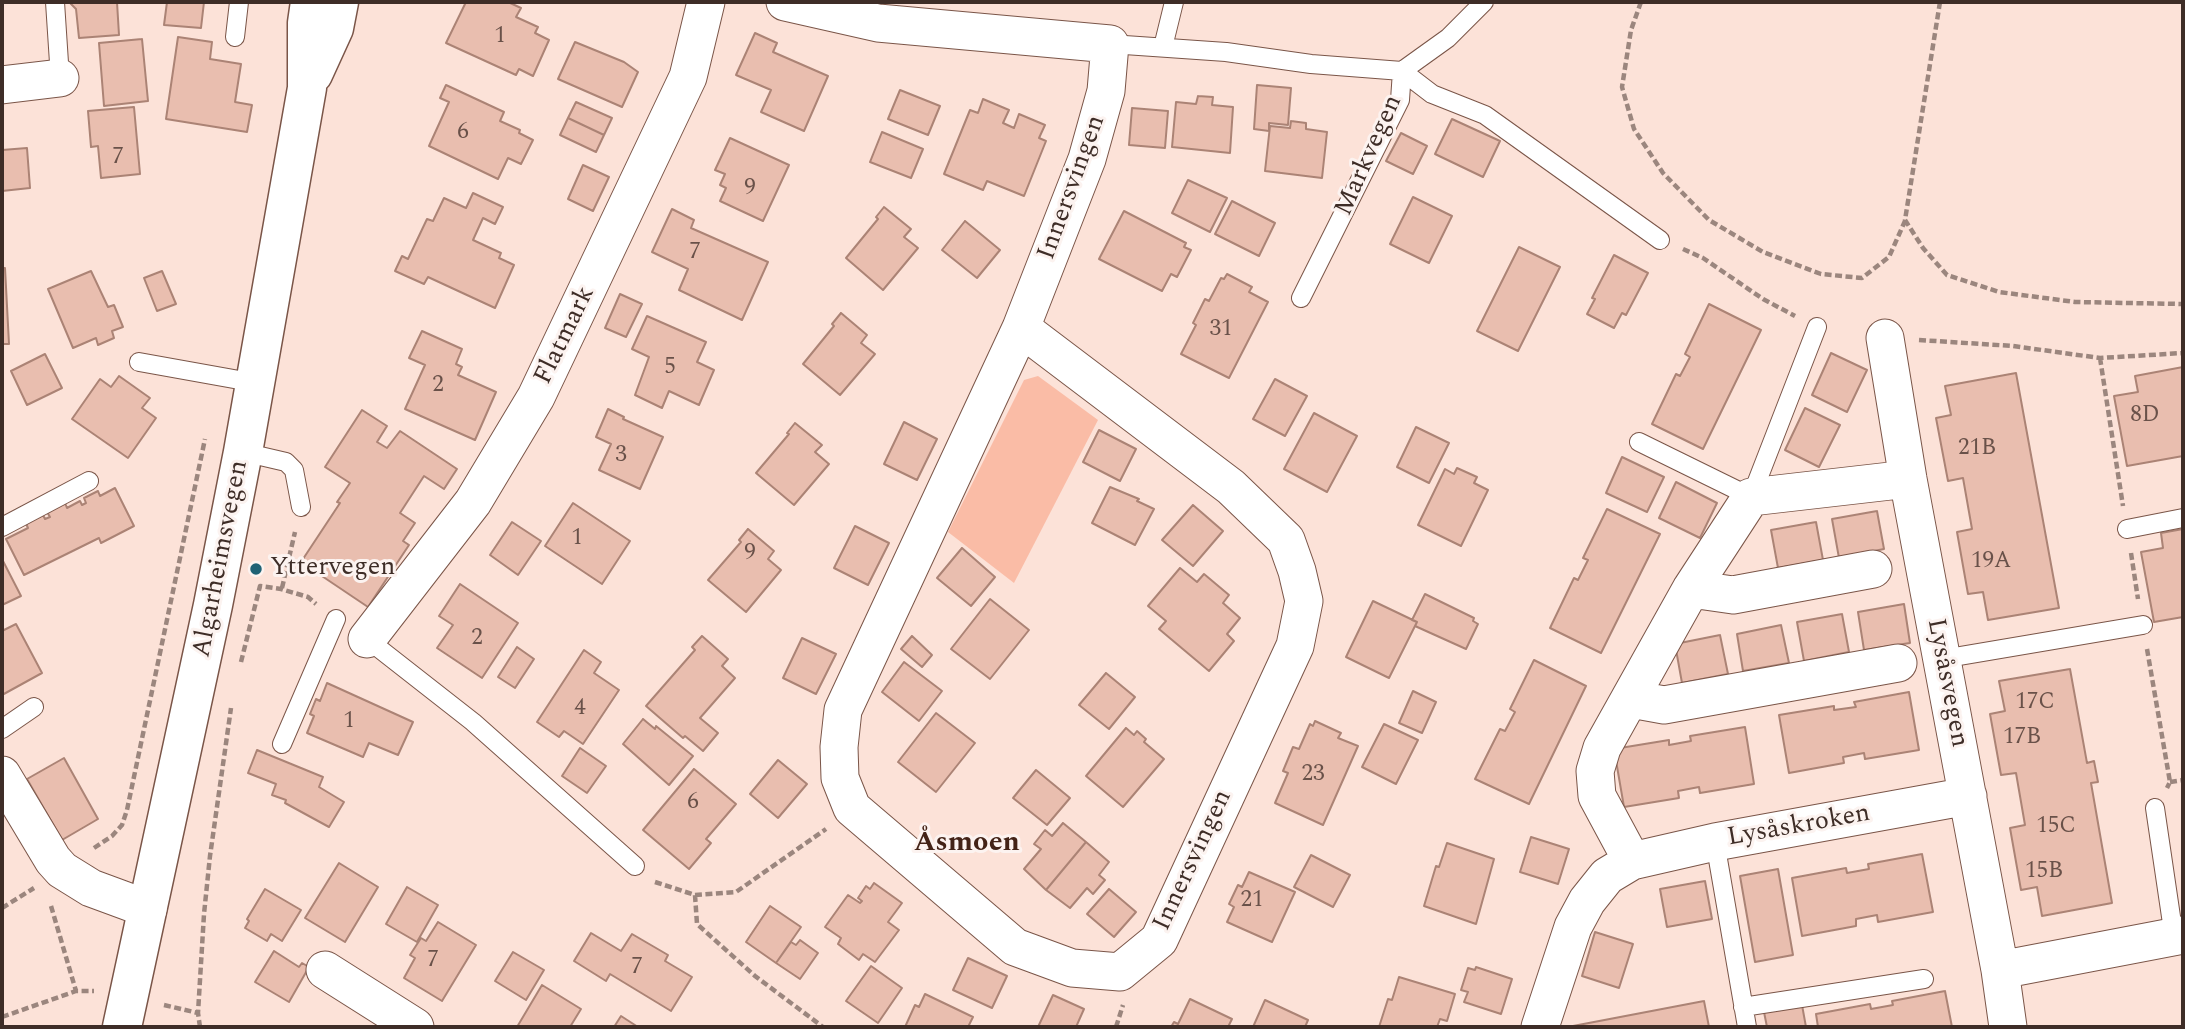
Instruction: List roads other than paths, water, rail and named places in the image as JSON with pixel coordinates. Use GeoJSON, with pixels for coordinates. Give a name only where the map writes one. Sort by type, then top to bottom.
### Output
{"type":"FeatureCollection","features":[{"type":"Feature","properties":{"kind":"main road","name":"Algarheimsvegen"},"geometry":{"type":"LineString","coordinates":[[122,1027],[256,383],[307,89],[307,23],[310,2]]}},
{"type":"Feature","properties":{"kind":"main road","name":"Algarheimsvegen"},"geometry":{"type":"LineString","coordinates":[[307,89],[334,28],[340,2]]}},
{"type":"Feature","properties":{"kind":"street","name":"Flatmark"},"geometry":{"type":"LineString","coordinates":[[367,639],[473,502],[536,397],[688,77],[706,2]]}},
{"type":"Feature","properties":{"kind":"street"},"geometry":{"type":"LineString","coordinates":[[785,2],[878,23],[941,15],[1110,44]]}},
{"type":"Feature","properties":{"kind":"street","name":"Innersvingen"},"geometry":{"type":"LineString","coordinates":[[1021,328],[1231,487],[1286,540],[1304,601],[1294,646],[1159,940],[1120,972],[1072,968],[1015,947],[852,807],[840,778],[839,747],[843,710],[1021,328],[1087,159],[1106,91],[1110,44]]}},
{"type":"Feature","properties":{"kind":"street"},"geometry":{"type":"LineString","coordinates":[[2,85],[60,78]]}},
{"type":"Feature","properties":{"kind":"street","name":"Lysåsvegen"},"geometry":{"type":"LineString","coordinates":[[1885,338],[1908,479],[2000,970],[2008,1027]]}},
{"type":"Feature","properties":{"kind":"street"},"geometry":{"type":"LineString","coordinates":[[1632,861],[1597,796],[1595,771],[1602,748],[1691,589],[1751,497],[1908,479]]}},
{"type":"Feature","properties":{"kind":"street"},"geometry":{"type":"LineString","coordinates":[[1691,589],[1733,595],[1873,569]]}},
{"type":"Feature","properties":{"kind":"street"},"geometry":{"type":"LineString","coordinates":[[1631,699],[1664,705],[1898,663]]}},
{"type":"Feature","properties":{"kind":"street"},"geometry":{"type":"LineString","coordinates":[[2,775],[53,860],[53,876],[148,909]]}},
{"type":"Feature","properties":{"kind":"street","name":"Lysåskroken"},"geometry":{"type":"LineString","coordinates":[[1540,1027],[1573,927],[1587,901],[1607,876],[1632,861],[1715,842],[1968,796]]}},
{"type":"Feature","properties":{"kind":"street"},"geometry":{"type":"LineString","coordinates":[[2000,970],[2179,936]]}},
{"type":"Feature","properties":{"kind":"street"},"geometry":{"type":"LineString","coordinates":[[326,970],[415,1027]]}},
{"type":"Feature","properties":{"kind":"lane"},"geometry":{"type":"LineString","coordinates":[[55,2],[60,78]]}},
{"type":"Feature","properties":{"kind":"lane"},"geometry":{"type":"LineString","coordinates":[[235,37],[239,2]]}},
{"type":"Feature","properties":{"kind":"lane"},"geometry":{"type":"LineString","coordinates":[[1163,47],[1174,2]]}},
{"type":"Feature","properties":{"kind":"lane","name":"Markvegen"},"geometry":{"type":"LineString","coordinates":[[1301,298],[1400,100],[1402,71],[1448,38],[1484,2]]}},
{"type":"Feature","properties":{"kind":"lane"},"geometry":{"type":"LineString","coordinates":[[1110,44],[1402,71],[1432,94],[1485,115],[1660,240]]}},
{"type":"Feature","properties":{"kind":"lane"},"geometry":{"type":"LineString","coordinates":[[1639,442],[1751,497],[1817,327]]}},
{"type":"Feature","properties":{"kind":"lane"},"geometry":{"type":"LineString","coordinates":[[139,362],[256,383]]}},
{"type":"Feature","properties":{"kind":"lane"},"geometry":{"type":"LineString","coordinates":[[243,452],[286,462],[294,470],[301,507]]}},
{"type":"Feature","properties":{"kind":"lane"},"geometry":{"type":"LineString","coordinates":[[2,527],[89,481]]}},
{"type":"Feature","properties":{"kind":"lane"},"geometry":{"type":"LineString","coordinates":[[2127,529],[2183,518]]}},
{"type":"Feature","properties":{"kind":"lane"},"geometry":{"type":"LineString","coordinates":[[282,744],[336,619]]}},
{"type":"Feature","properties":{"kind":"lane"},"geometry":{"type":"LineString","coordinates":[[1942,659],[2143,625]]}},
{"type":"Feature","properties":{"kind":"lane"},"geometry":{"type":"LineString","coordinates":[[367,639],[473,722],[635,866]]}},
{"type":"Feature","properties":{"kind":"lane"},"geometry":{"type":"LineString","coordinates":[[2,730],[34,707]]}},
{"type":"Feature","properties":{"kind":"lane"},"geometry":{"type":"LineString","coordinates":[[2155,808],[2179,936]]}},
{"type":"Feature","properties":{"kind":"lane"},"geometry":{"type":"LineString","coordinates":[[1715,842],[1747,1027]]}},
{"type":"Feature","properties":{"kind":"lane"},"geometry":{"type":"LineString","coordinates":[[1744,1007],[1924,979]]}},
{"type":"Feature","properties":{"kind":"place","name":"Yttervegen"},"geometry":{"type":"Point","coordinates":[256,569]}},
{"type":"Feature","properties":{"kind":"district","name":"Åsmoen"},"geometry":{"type":"Point","coordinates":[967,845]}}]}
